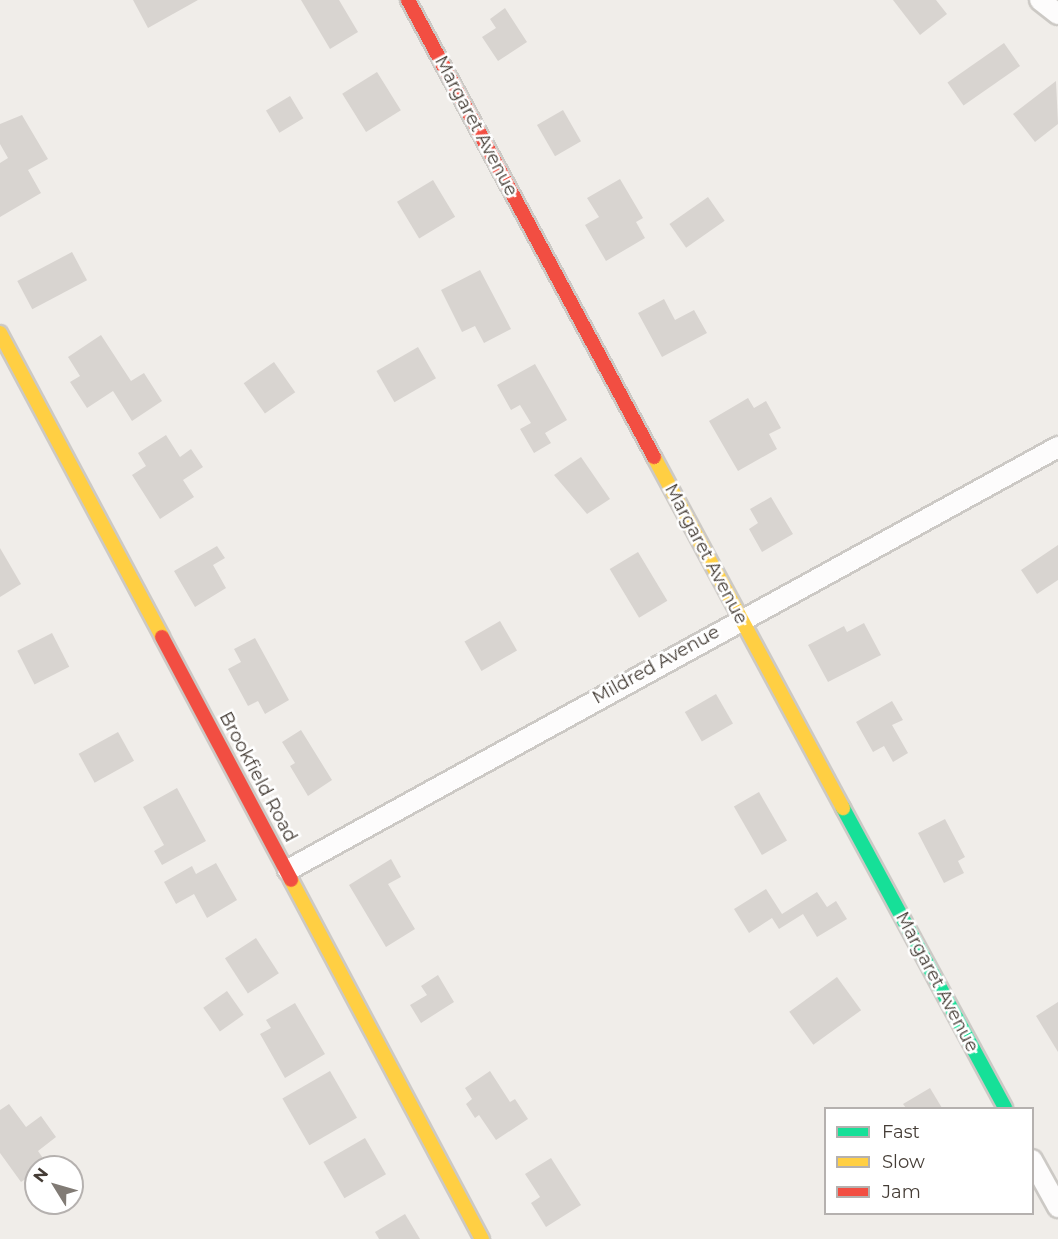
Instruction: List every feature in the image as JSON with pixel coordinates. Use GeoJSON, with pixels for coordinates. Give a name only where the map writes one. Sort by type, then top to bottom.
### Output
{"type":"FeatureCollection","features":[{"type":"Feature","properties":{"kind":"street","name":"Margaret Avenue"},"geometry":{"type":"LineString","coordinates":[[408,0],[1004,1107]]}},
{"type":"Feature","properties":{"kind":"street"},"geometry":{"type":"LineString","coordinates":[[1040,0],[1058,14]]}},
{"type":"Feature","properties":{"kind":"street","name":"Brookfield Road"},"geometry":{"type":"LineString","coordinates":[[0,333],[288,870],[482,1239]]}},
{"type":"Feature","properties":{"kind":"street","name":"Mildred Avenue"},"geometry":{"type":"LineString","coordinates":[[288,870],[741,618],[1058,447]]}},
{"type":"Feature","properties":{"kind":"street"},"geometry":{"type":"LineString","coordinates":[[1034,1164],[1058,1207]]}},
{"type":"Feature","properties":{"kind":"building"},"geometry":{"type":"Polygon","coordinates":[[[133,0],[198,0],[148,28],[133,0]]]}},
{"type":"Feature","properties":{"kind":"building"},"geometry":{"type":"Polygon","coordinates":[[[301,0],[339,0],[358,32],[330,49],[301,0]]]}},
{"type":"Feature","properties":{"kind":"building"},"geometry":{"type":"Polygon","coordinates":[[[893,0],[936,0],[947,14],[920,35],[893,0]]]}},
{"type":"Feature","properties":{"kind":"building"},"geometry":{"type":"Polygon","coordinates":[[[505,8],[527,42],[498,61],[482,37],[496,28],[490,19],[505,8]]]}},
{"type":"Feature","properties":{"kind":"building"},"geometry":{"type":"Polygon","coordinates":[[[1004,43],[1020,66],[964,106],[947,83],[1004,43]]]}},
{"type":"Feature","properties":{"kind":"building"},"geometry":{"type":"Polygon","coordinates":[[[377,72],[401,110],[366,132],[342,94],[377,72]]]}},
{"type":"Feature","properties":{"kind":"building"},"geometry":{"type":"Polygon","coordinates":[[[1056,81],[1058,124],[1035,142],[1013,114],[1056,81]]]}},
{"type":"Feature","properties":{"kind":"building"},"geometry":{"type":"Polygon","coordinates":[[[290,96],[303,118],[279,133],[266,110],[290,96]]]}},
{"type":"Feature","properties":{"kind":"building"},"geometry":{"type":"Polygon","coordinates":[[[563,110],[581,141],[555,156],[537,125],[563,110]]]}},
{"type":"Feature","properties":{"kind":"building"},"geometry":{"type":"Polygon","coordinates":[[[22,115],[48,159],[28,170],[41,193],[0,217],[0,163],[8,158],[0,144],[0,124],[22,115]]]}},
{"type":"Feature","properties":{"kind":"building"},"geometry":{"type":"Polygon","coordinates":[[[620,179],[643,218],[636,222],[645,238],[606,261],[585,225],[599,217],[587,198],[620,179]]]}},
{"type":"Feature","properties":{"kind":"building"},"geometry":{"type":"Polygon","coordinates":[[[433,180],[455,217],[419,238],[397,202],[433,180]]]}},
{"type":"Feature","properties":{"kind":"building"},"geometry":{"type":"Polygon","coordinates":[[[708,197],[725,221],[686,248],[669,224],[708,197]]]}},
{"type":"Feature","properties":{"kind":"building"},"geometry":{"type":"Polygon","coordinates":[[[72,252],[87,280],[32,309],[17,281],[72,252]]]}},
{"type":"Feature","properties":{"kind":"building"},"geometry":{"type":"Polygon","coordinates":[[[480,270],[511,329],[484,343],[475,326],[462,332],[441,290],[480,270]]]}},
{"type":"Feature","properties":{"kind":"building"},"geometry":{"type":"Polygon","coordinates":[[[664,299],[675,320],[694,310],[707,333],[662,357],[638,313],[664,299]]]}},
{"type":"Feature","properties":{"kind":"building"},"geometry":{"type":"Polygon","coordinates":[[[101,335],[131,381],[144,373],[162,401],[132,421],[113,391],[87,408],[70,382],[80,376],[68,357],[101,335]]]}},
{"type":"Feature","properties":{"kind":"building"},"geometry":{"type":"Polygon","coordinates":[[[418,347],[436,378],[394,402],[376,371],[418,347]]]}},
{"type":"Feature","properties":{"kind":"building"},"geometry":{"type":"Polygon","coordinates":[[[274,362],[295,392],[265,414],[244,383],[274,362]]]}},
{"type":"Feature","properties":{"kind":"building"},"geometry":{"type":"Polygon","coordinates":[[[535,364],[567,420],[545,433],[551,443],[534,453],[520,429],[531,423],[520,405],[511,410],[497,385],[535,364]]]}},
{"type":"Feature","properties":{"kind":"building"},"geometry":{"type":"Polygon","coordinates":[[[748,398],[754,408],[766,401],[781,428],[769,434],[777,449],[738,471],[709,421],[748,398]]]}},
{"type":"Feature","properties":{"kind":"building"},"geometry":{"type":"Polygon","coordinates":[[[166,435],[180,457],[191,449],[203,467],[183,480],[194,497],[160,519],[132,475],[146,466],[138,453],[166,435]]]}},
{"type":"Feature","properties":{"kind":"building"},"geometry":{"type":"Polygon","coordinates":[[[581,457],[610,499],[587,514],[554,475],[581,457]]]}},
{"type":"Feature","properties":{"kind":"building"},"geometry":{"type":"Polygon","coordinates":[[[771,497],[793,534],[762,552],[749,529],[758,523],[750,509],[771,497]]]}},
{"type":"Feature","properties":{"kind":"building"},"geometry":{"type":"Polygon","coordinates":[[[1058,545],[1058,580],[1037,594],[1021,570],[1058,545]]]}},
{"type":"Feature","properties":{"kind":"building"},"geometry":{"type":"Polygon","coordinates":[[[217,546],[225,558],[213,565],[226,588],[195,607],[174,571],[217,546]]]}},
{"type":"Feature","properties":{"kind":"building"},"geometry":{"type":"Polygon","coordinates":[[[0,548],[21,584],[0,597],[0,548]]]}},
{"type":"Feature","properties":{"kind":"building"},"geometry":{"type":"Polygon","coordinates":[[[638,552],[667,601],[639,618],[610,569],[638,552]]]}},
{"type":"Feature","properties":{"kind":"building"},"geometry":{"type":"Polygon","coordinates":[[[500,621],[517,650],[481,671],[464,642],[500,621]]]}},
{"type":"Feature","properties":{"kind":"building"},"geometry":{"type":"Polygon","coordinates":[[[864,623],[881,655],[828,682],[808,645],[844,626],[847,632],[864,623]]]}},
{"type":"Feature","properties":{"kind":"building"},"geometry":{"type":"Polygon","coordinates":[[[52,633],[69,667],[35,685],[17,651],[52,633]]]}},
{"type":"Feature","properties":{"kind":"building"},"geometry":{"type":"Polygon","coordinates":[[[255,638],[289,700],[265,714],[258,701],[248,706],[228,669],[241,662],[234,649],[255,638]]]}},
{"type":"Feature","properties":{"kind":"building"},"geometry":{"type":"Polygon","coordinates":[[[716,694],[733,723],[702,741],[685,712],[716,694]]]}},
{"type":"Feature","properties":{"kind":"building"},"geometry":{"type":"Polygon","coordinates":[[[892,701],[903,720],[892,725],[908,753],[893,762],[884,746],[873,752],[856,722],[892,701]]]}},
{"type":"Feature","properties":{"kind":"building"},"geometry":{"type":"Polygon","coordinates":[[[301,730],[332,780],[308,796],[290,766],[295,763],[282,742],[301,730]]]}},
{"type":"Feature","properties":{"kind":"building"},"geometry":{"type":"Polygon","coordinates":[[[118,732],[134,761],[95,783],[79,754],[118,732]]]}},
{"type":"Feature","properties":{"kind":"building"},"geometry":{"type":"Polygon","coordinates":[[[177,788],[206,841],[162,865],[154,851],[164,845],[143,807],[177,788]]]}},
{"type":"Feature","properties":{"kind":"building"},"geometry":{"type":"Polygon","coordinates":[[[759,792],[787,840],[762,855],[734,806],[759,792]]]}},
{"type":"Feature","properties":{"kind":"building"},"geometry":{"type":"Polygon","coordinates":[[[945,819],[965,857],[958,861],[964,873],[944,883],[918,833],[945,819]]]}},
{"type":"Feature","properties":{"kind":"building"},"geometry":{"type":"Polygon","coordinates":[[[391,859],[401,877],[388,884],[415,929],[386,947],[349,885],[391,859]]]}},
{"type":"Feature","properties":{"kind":"building"},"geometry":{"type":"Polygon","coordinates":[[[216,863],[237,900],[207,918],[194,894],[176,904],[164,882],[192,866],[196,874],[216,863]]]}},
{"type":"Feature","properties":{"kind":"building"},"geometry":{"type":"Polygon","coordinates":[[[766,889],[782,914],[817,892],[827,907],[836,901],[847,919],[817,937],[803,914],[779,929],[772,918],[749,933],[734,909],[766,889]]]}},
{"type":"Feature","properties":{"kind":"building"},"geometry":{"type":"Polygon","coordinates":[[[256,938],[279,973],[248,993],[225,958],[256,938]]]}},
{"type":"Feature","properties":{"kind":"building"},"geometry":{"type":"Polygon","coordinates":[[[438,975],[454,1002],[421,1023],[410,1005],[427,995],[421,986],[438,975]]]}},
{"type":"Feature","properties":{"kind":"building"},"geometry":{"type":"Polygon","coordinates":[[[837,977],[861,1010],[813,1045],[789,1012],[837,977]]]}},
{"type":"Feature","properties":{"kind":"building"},"geometry":{"type":"Polygon","coordinates":[[[227,991],[244,1015],[220,1031],[203,1008],[227,991]]]}},
{"type":"Feature","properties":{"kind":"building"},"geometry":{"type":"Polygon","coordinates":[[[1058,1002],[1058,1052],[1036,1016],[1058,1002]]]}},
{"type":"Feature","properties":{"kind":"building"},"geometry":{"type":"Polygon","coordinates":[[[295,1003],[325,1054],[285,1078],[260,1034],[271,1028],[266,1020],[295,1003]]]}},
{"type":"Feature","properties":{"kind":"building"},"geometry":{"type":"Polygon","coordinates":[[[330,1071],[357,1118],[309,1145],[282,1098],[330,1071]]]}},
{"type":"Feature","properties":{"kind":"building"},"geometry":{"type":"Polygon","coordinates":[[[490,1071],[510,1102],[515,1099],[528,1119],[496,1140],[479,1115],[475,1118],[466,1104],[472,1099],[465,1088],[490,1071]]]}},
{"type":"Feature","properties":{"kind":"building"},"geometry":{"type":"Polygon","coordinates":[[[930,1088],[941,1107],[905,1107],[903,1104],[930,1088]]]}},
{"type":"Feature","properties":{"kind":"building"},"geometry":{"type":"Polygon","coordinates":[[[9,1104],[26,1127],[41,1116],[56,1137],[38,1151],[41,1155],[24,1155],[24,1180],[21,1182],[0,1153],[0,1110],[9,1104]]]}},
{"type":"Feature","properties":{"kind":"building"},"geometry":{"type":"Polygon","coordinates":[[[365,1138],[386,1174],[344,1198],[323,1162],[365,1138]]]}},
{"type":"Feature","properties":{"kind":"building"},"geometry":{"type":"Polygon","coordinates":[[[551,1158],[581,1205],[546,1227],[531,1203],[540,1197],[525,1174],[551,1158]]]}},
{"type":"Feature","properties":{"kind":"building"},"geometry":{"type":"Polygon","coordinates":[[[405,1214],[420,1239],[379,1239],[375,1232],[405,1214]]]}},
{"type":"Feature","properties":{"kind":"traffic: fast"},"geometry":{"type":"LineString","coordinates":[[843,808],[1004,1107]]}},
{"type":"Feature","properties":{"kind":"traffic: slow"},"geometry":{"type":"LineString","coordinates":[[0,333],[162,637]]}},
{"type":"Feature","properties":{"kind":"traffic: slow"},"geometry":{"type":"LineString","coordinates":[[654,457],[843,808]]}},
{"type":"Feature","properties":{"kind":"traffic: slow"},"geometry":{"type":"LineString","coordinates":[[291,880],[482,1239]]}},
{"type":"Feature","properties":{"kind":"traffic: jam"},"geometry":{"type":"LineString","coordinates":[[408,0],[654,457]]}},
{"type":"Feature","properties":{"kind":"traffic: jam"},"geometry":{"type":"LineString","coordinates":[[162,637],[291,880]]}}]}
